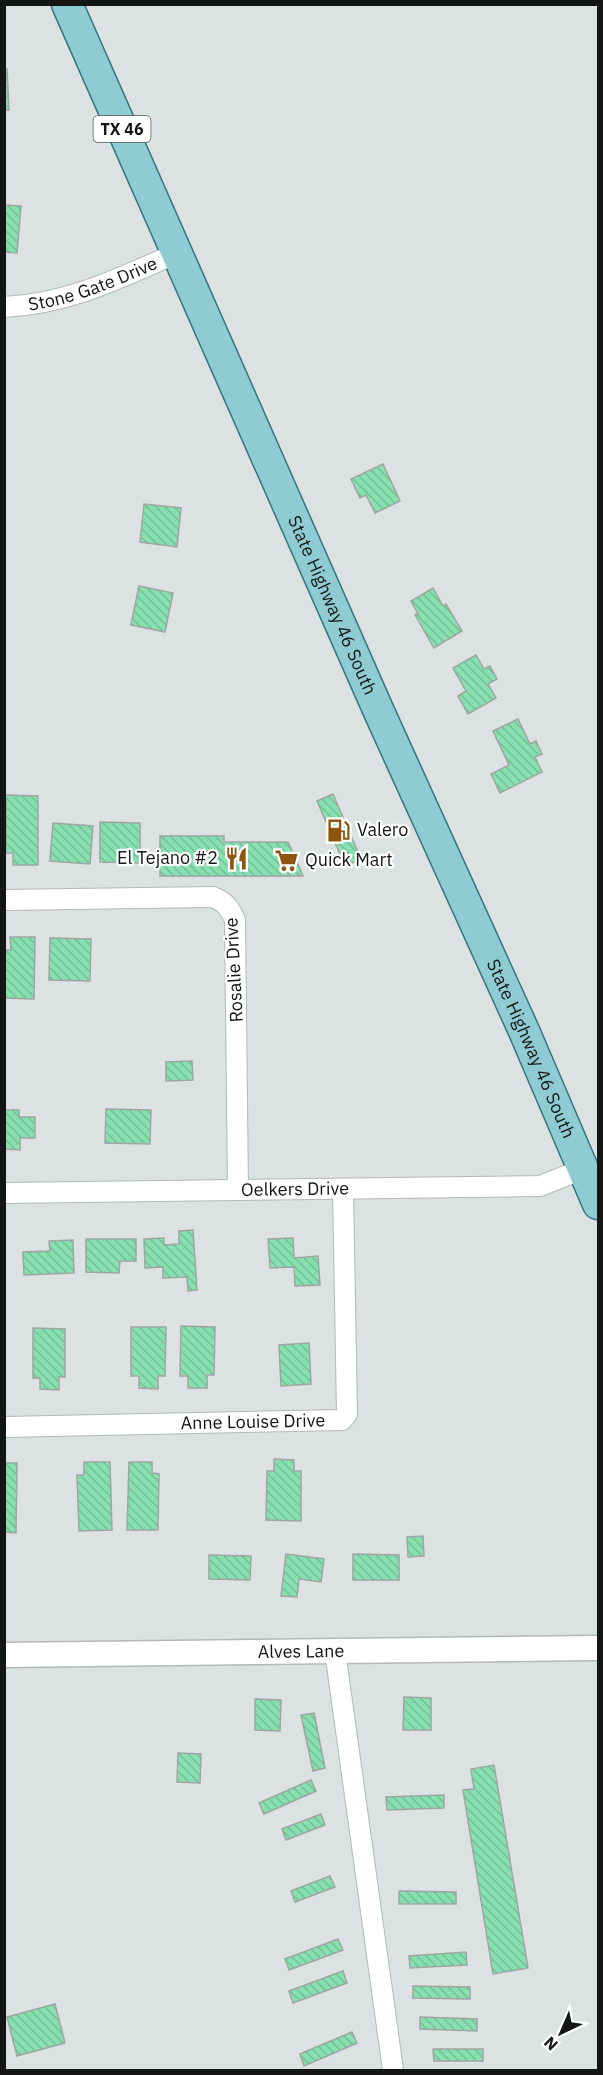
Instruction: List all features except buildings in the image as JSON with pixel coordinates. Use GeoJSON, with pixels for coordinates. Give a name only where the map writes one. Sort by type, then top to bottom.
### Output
{"type":"FeatureCollection","features":[{"type":"Feature","properties":{"kind":"main road","name":"State Highway 46 South"},"geometry":{"type":"LineString","coordinates":[[67,4],[380,714],[524,1031],[598,1204]]}},
{"type":"Feature","properties":{"kind":"street","name":"Stone Gate Drive"},"geometry":{"type":"LineString","coordinates":[[4,307],[30,306],[70,297],[177,254]]}},
{"type":"Feature","properties":{"kind":"street","name":"Rosalie Drive"},"geometry":{"type":"LineString","coordinates":[[4,900],[213,897],[231,909],[235,920],[238,1190]]}},
{"type":"Feature","properties":{"kind":"street","name":"Oelkers Drive"},"geometry":{"type":"LineString","coordinates":[[4,1193],[540,1186],[583,1168]]}},
{"type":"Feature","properties":{"kind":"street","name":"Anne Louise Drive"},"geometry":{"type":"LineString","coordinates":[[4,1426],[342,1420],[347,1414],[343,1189]]}},
{"type":"Feature","properties":{"kind":"street","name":"Alves Lane"},"geometry":{"type":"LineString","coordinates":[[4,1654],[598,1648]]}},
{"type":"Feature","properties":{"kind":"street"},"geometry":{"type":"LineString","coordinates":[[335,1651],[393,2070]]}},
{"type":"Feature","properties":{"kind":"place","name":"Valero"},"geometry":{"type":"Point","coordinates":[339,830]}},
{"type":"Feature","properties":{"kind":"place","name":"El Tejano #2"},"geometry":{"type":"Point","coordinates":[236,858]}},
{"type":"Feature","properties":{"kind":"place","name":"Quick Mart"},"geometry":{"type":"Point","coordinates":[287,860]}}]}
